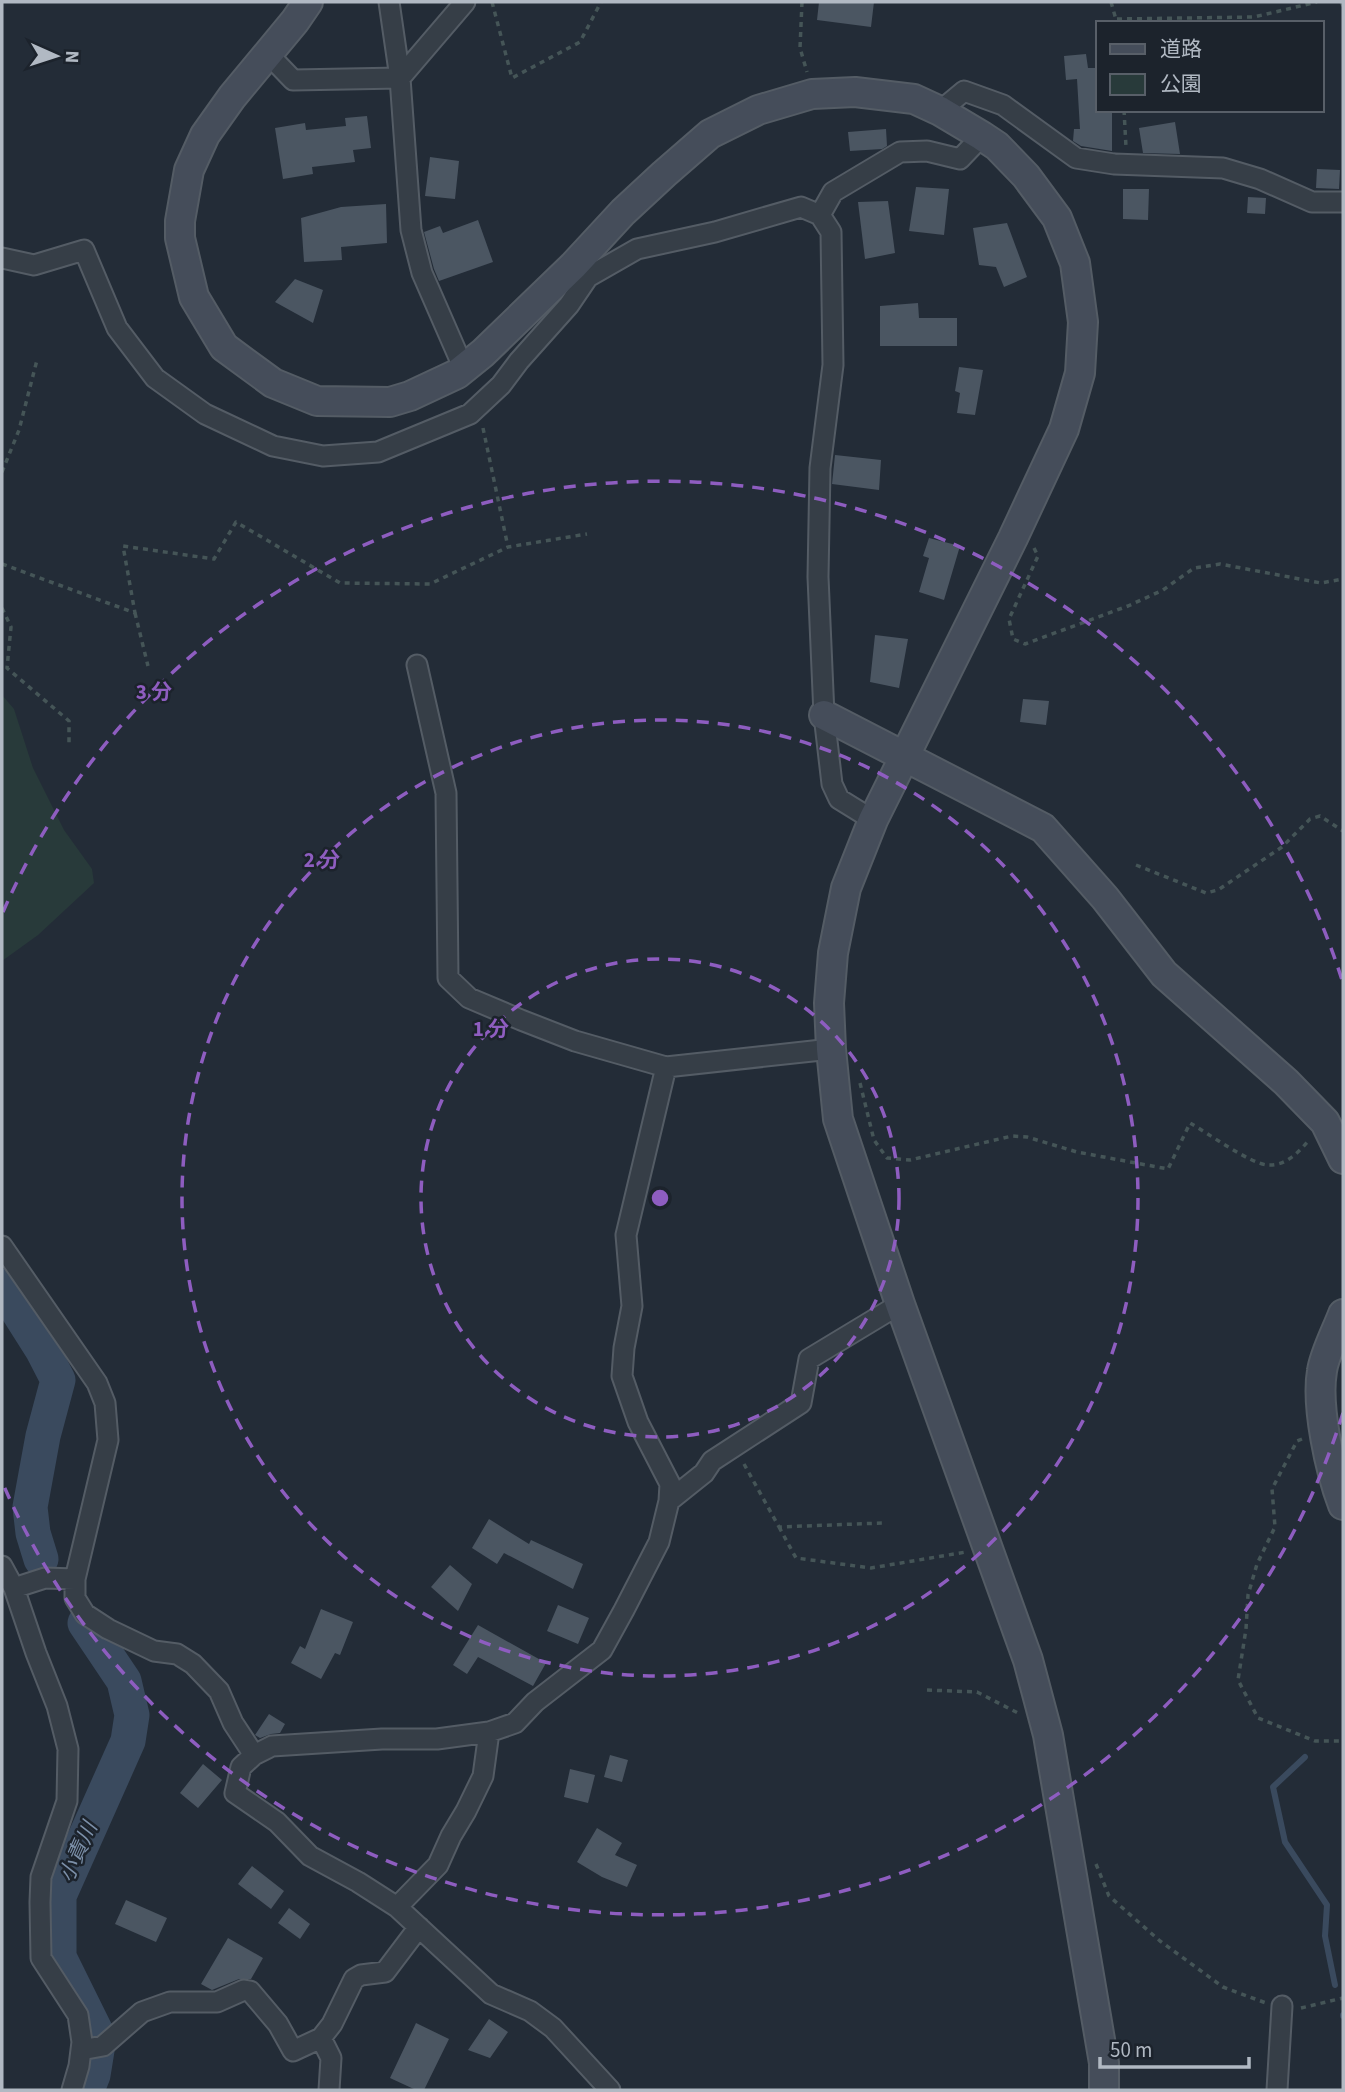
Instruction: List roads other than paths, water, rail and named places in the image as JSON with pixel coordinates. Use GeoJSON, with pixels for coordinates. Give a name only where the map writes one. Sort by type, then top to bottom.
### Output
{"type":"FeatureCollection","features":[{"type":"Feature","properties":{"kind":"street"},"geometry":{"type":"LineString","coordinates":[[308,2],[205,135],[189,170],[183,198],[180,238],[194,297],[224,347],[273,383],[317,401],[390,402],[410,396],[457,374],[581,271],[623,212],[710,134],[758,110],[812,94],[855,92],[914,99],[940,111],[998,146],[1026,176],[1057,218],[1074,263],[1083,322],[1080,373],[1063,429],[1013,538],[873,820],[846,888],[833,953],[829,1003],[838,1119],[900,1304],[1028,1660],[1046,1728],[1104,2063],[1104,2090]]}},
{"type":"Feature","properties":{"kind":"street"},"geometry":{"type":"LineString","coordinates":[[389,2],[400,78],[411,230],[422,273],[460,360],[467,365]]}},
{"type":"Feature","properties":{"kind":"street"},"geometry":{"type":"LineString","coordinates":[[268,54],[293,80],[400,78],[465,2]]}},
{"type":"Feature","properties":{"kind":"street"},"geometry":{"type":"LineString","coordinates":[[940,111],[964,92],[1003,105],[1076,158],[1128,164],[1223,168],[1260,179],[1312,202],[1343,202]]}},
{"type":"Feature","properties":{"kind":"street"},"geometry":{"type":"LineString","coordinates":[[820,215],[833,192],[900,152],[927,151],[960,159],[982,136]]}},
{"type":"Feature","properties":{"kind":"street"},"geometry":{"type":"LineString","coordinates":[[2,258],[34,265],[84,250],[117,328],[155,377],[205,414],[273,446],[323,456],[378,452],[470,414],[501,385],[569,306],[581,271],[637,249],[715,232],[801,206],[820,215],[831,232],[832,365],[820,468],[818,577],[824,715],[831,784],[839,799],[873,820]]}},
{"type":"Feature","properties":{"kind":"street"},"geometry":{"type":"LineString","coordinates":[[418,665],[446,793],[448,978],[469,998],[575,1041],[666,1067],[831,1049]]}},
{"type":"Feature","properties":{"kind":"street"},"geometry":{"type":"LineString","coordinates":[[824,715],[1043,828],[1105,898],[1164,974],[1286,1082],[1325,1122],[1343,1159]]}},
{"type":"Feature","properties":{"kind":"street"},"geometry":{"type":"LineString","coordinates":[[610,2090],[553,2028],[530,2011],[491,1994],[397,1907],[310,1856],[277,1822],[235,1793],[241,1767],[254,1755],[272,1746],[382,1739],[438,1739],[489,1732],[515,1723],[535,1702],[602,1650],[659,1542],[669,1501],[670,1484],[638,1422],[622,1376],[632,1306],[626,1236],[666,1067]]}},
{"type":"Feature","properties":{"kind":"street"},"geometry":{"type":"LineString","coordinates":[[2,1246],[97,1383],[105,1403],[108,1440],[75,1579],[75,1598],[85,1614],[108,1629],[154,1651],[177,1654],[193,1664],[219,1691],[233,1723],[254,1755]]}},
{"type":"Feature","properties":{"kind":"street"},"geometry":{"type":"LineString","coordinates":[[669,1501],[704,1473],[712,1461],[801,1403],[809,1359],[900,1304]]}},
{"type":"Feature","properties":{"kind":"street"},"geometry":{"type":"LineString","coordinates":[[1343,1314],[1322,1370],[1321,1413],[1343,1505]]}},
{"type":"Feature","properties":{"kind":"street"},"geometry":{"type":"LineString","coordinates":[[2,1566],[14,1588],[57,1706],[68,1749],[67,1801],[41,1877],[41,1958],[78,2015],[82,2042],[91,2048]]}},
{"type":"Feature","properties":{"kind":"street"},"geometry":{"type":"LineString","coordinates":[[14,1588],[45,1578],[75,1579]]}},
{"type":"Feature","properties":{"kind":"street"},"geometry":{"type":"LineString","coordinates":[[397,1907],[438,1865],[483,1776],[489,1732]]}},
{"type":"Feature","properties":{"kind":"street"},"geometry":{"type":"LineString","coordinates":[[72,2090],[79,2066],[91,2048],[142,2012],[170,2002],[217,2002],[244,1990],[250,1991],[278,2024],[293,2052],[321,2038],[332,2024],[354,1979],[361,1975],[385,1972],[419,1927]]}},
{"type":"Feature","properties":{"kind":"street"},"geometry":{"type":"LineString","coordinates":[[1277,2090],[1282,2006]]}},
{"type":"Feature","properties":{"kind":"street"},"geometry":{"type":"LineString","coordinates":[[321,2038],[331,2058],[329,2090]]}},
{"type":"Feature","properties":{"kind":"waterway","name":"小責川"},"geometry":{"type":"LineString","coordinates":[[2,1286],[42,1349],[58,1380],[43,1436],[30,1507],[33,1533],[41,1559]]}},
{"type":"Feature","properties":{"kind":"waterway","name":"小責川"},"geometry":{"type":"LineString","coordinates":[[85,1623],[124,1681],[132,1715],[128,1741],[59,1896],[59,1957],[99,2038],[93,2075],[87,2090]]}},
{"type":"Feature","properties":{"kind":"waterway"},"geometry":{"type":"LineString","coordinates":[[1305,1757],[1273,1787],[1285,1842],[1327,1905],[1325,1936],[1335,1985]]}}]}
